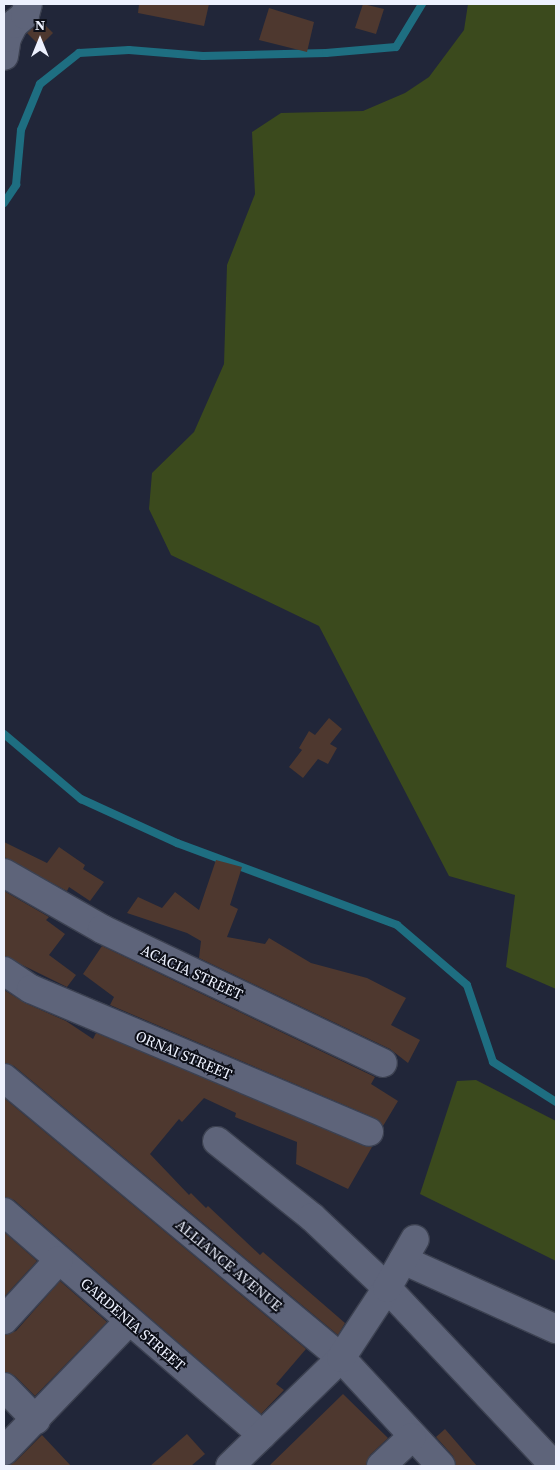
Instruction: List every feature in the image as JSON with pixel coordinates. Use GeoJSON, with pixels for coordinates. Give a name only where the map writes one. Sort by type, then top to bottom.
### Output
{"type":"FeatureCollection","features":[{"type":"Feature","properties":{"kind":"street"},"geometry":{"type":"LineString","coordinates":[[4,56],[7,38],[14,24],[24,15],[28,4]]}},
{"type":"Feature","properties":{"kind":"street","name":"ACACIA STREET"},"geometry":{"type":"LineString","coordinates":[[4,873],[102,929],[383,1063]]}},
{"type":"Feature","properties":{"kind":"street","name":"ORNAI STREET"},"geometry":{"type":"LineString","coordinates":[[4,971],[31,989],[369,1132]]}},
{"type":"Feature","properties":{"kind":"street","name":"ALLIANCE AVENUE"},"geometry":{"type":"LineString","coordinates":[[4,1078],[341,1358],[441,1466]]}},
{"type":"Feature","properties":{"kind":"street"},"geometry":{"type":"LineString","coordinates":[[217,1141],[312,1217],[387,1288],[551,1453]]}},
{"type":"Feature","properties":{"kind":"street","name":"GARDENIA STREET"},"geometry":{"type":"LineString","coordinates":[[4,1212],[262,1435]]}},
{"type":"Feature","properties":{"kind":"street"},"geometry":{"type":"LineString","coordinates":[[230,1466],[341,1358],[387,1288],[409,1250],[556,1329]]}},
{"type":"Feature","properties":{"kind":"street"},"geometry":{"type":"LineString","coordinates":[[4,1320],[59,1260]]}},
{"type":"Feature","properties":{"kind":"street"},"geometry":{"type":"LineString","coordinates":[[4,1451],[36,1420],[129,1321]]}},
{"type":"Feature","properties":{"kind":"street"},"geometry":{"type":"LineString","coordinates":[[4,1387],[36,1420]]}},
{"type":"Feature","properties":{"kind":"street"},"geometry":{"type":"LineString","coordinates":[[381,1466],[412,1436]]}},
{"type":"Feature","properties":{"kind":"green space"},"geometry":{"type":"Polygon","coordinates":[[[468,4],[556,4],[556,989],[506,967],[515,895],[449,876],[319,626],[171,555],[149,509],[152,473],[194,432],[224,364],[227,265],[255,194],[252,132],[281,113],[363,111],[405,93],[429,77],[464,30],[468,4]]]}},
{"type":"Feature","properties":{"kind":"green space"},"geometry":{"type":"Polygon","coordinates":[[[476,1080],[556,1121],[556,1261],[420,1194],[457,1081],[476,1080]]]}},
{"type":"Feature","properties":{"kind":"building"},"geometry":{"type":"Polygon","coordinates":[[[139,4],[209,4],[204,26],[138,13],[139,4]]]}},
{"type":"Feature","properties":{"kind":"building"},"geometry":{"type":"Polygon","coordinates":[[[363,4],[384,9],[376,34],[355,28],[363,4]]]}},
{"type":"Feature","properties":{"kind":"building"},"geometry":{"type":"Polygon","coordinates":[[[269,8],[314,22],[307,52],[259,40],[269,8]]]}},
{"type":"Feature","properties":{"kind":"building"},"geometry":{"type":"Polygon","coordinates":[[[40,20],[53,33],[40,46],[27,33],[40,20]]]}},
{"type":"Feature","properties":{"kind":"building"},"geometry":{"type":"Polygon","coordinates":[[[329,718],[342,729],[330,744],[337,748],[328,764],[318,759],[303,778],[289,767],[302,750],[299,748],[309,731],[315,735],[329,718]]]}},
{"type":"Feature","properties":{"kind":"building"},"geometry":{"type":"Polygon","coordinates":[[[4,842],[47,863],[59,847],[85,865],[83,869],[104,882],[90,901],[69,887],[67,891],[4,857],[4,842]]]}},
{"type":"Feature","properties":{"kind":"building"},"geometry":{"type":"Polygon","coordinates":[[[216,860],[242,867],[230,905],[238,909],[227,937],[265,944],[269,938],[311,963],[367,978],[406,998],[391,1025],[420,1040],[408,1063],[390,1049],[199,958],[201,941],[187,933],[127,913],[138,897],[162,908],[175,892],[199,910],[216,860]]]}},
{"type":"Feature","properties":{"kind":"building"},"geometry":{"type":"Polygon","coordinates":[[[4,891],[49,917],[46,920],[65,934],[49,955],[76,975],[67,987],[4,956],[4,891]]]}},
{"type":"Feature","properties":{"kind":"building"},"geometry":{"type":"Polygon","coordinates":[[[102,946],[375,1077],[371,1084],[398,1101],[383,1126],[375,1118],[110,1005],[114,997],[83,974],[102,946]]]}},
{"type":"Feature","properties":{"kind":"building"},"geometry":{"type":"Polygon","coordinates":[[[4,990],[25,1003],[66,1021],[93,1039],[96,1033],[372,1147],[348,1189],[296,1164],[297,1142],[235,1117],[236,1113],[204,1098],[182,1122],[179,1119],[150,1154],[189,1195],[191,1193],[206,1208],[208,1206],[260,1255],[263,1252],[345,1323],[338,1335],[14,1066],[4,1063],[4,990]]]}},
{"type":"Feature","properties":{"kind":"building"},"geometry":{"type":"Polygon","coordinates":[[[4,1098],[306,1349],[276,1384],[284,1390],[261,1414],[14,1200],[4,1197],[4,1098]]]}},
{"type":"Feature","properties":{"kind":"building"},"geometry":{"type":"Polygon","coordinates":[[[4,1232],[37,1261],[4,1297],[4,1232]]]}},
{"type":"Feature","properties":{"kind":"building"},"geometry":{"type":"Polygon","coordinates":[[[60,1281],[107,1322],[35,1396],[15,1376],[4,1372],[4,1335],[16,1331],[60,1281]]]}},
{"type":"Feature","properties":{"kind":"building"},"geometry":{"type":"Polygon","coordinates":[[[343,1394],[388,1438],[370,1455],[366,1466],[269,1466],[343,1394]]]}},
{"type":"Feature","properties":{"kind":"building"},"geometry":{"type":"Polygon","coordinates":[[[445,1429],[477,1466],[456,1466],[453,1456],[436,1437],[445,1429]]]}},
{"type":"Feature","properties":{"kind":"building"},"geometry":{"type":"Polygon","coordinates":[[[187,1434],[205,1454],[191,1466],[150,1466],[187,1434]]]}},
{"type":"Feature","properties":{"kind":"building"},"geometry":{"type":"Polygon","coordinates":[[[42,1435],[71,1466],[4,1466],[15,1462],[42,1435]]]}},
{"type":"Feature","properties":{"kind":"waterway"},"geometry":{"type":"LineString","coordinates":[[4,203],[16,185],[21,130],[40,84],[79,53],[129,50],[203,56],[326,53],[396,47],[422,4]]}},
{"type":"Feature","properties":{"kind":"waterway"},"geometry":{"type":"LineString","coordinates":[[4,734],[81,799],[177,843],[397,925],[467,985],[493,1062],[556,1102]]}}]}
